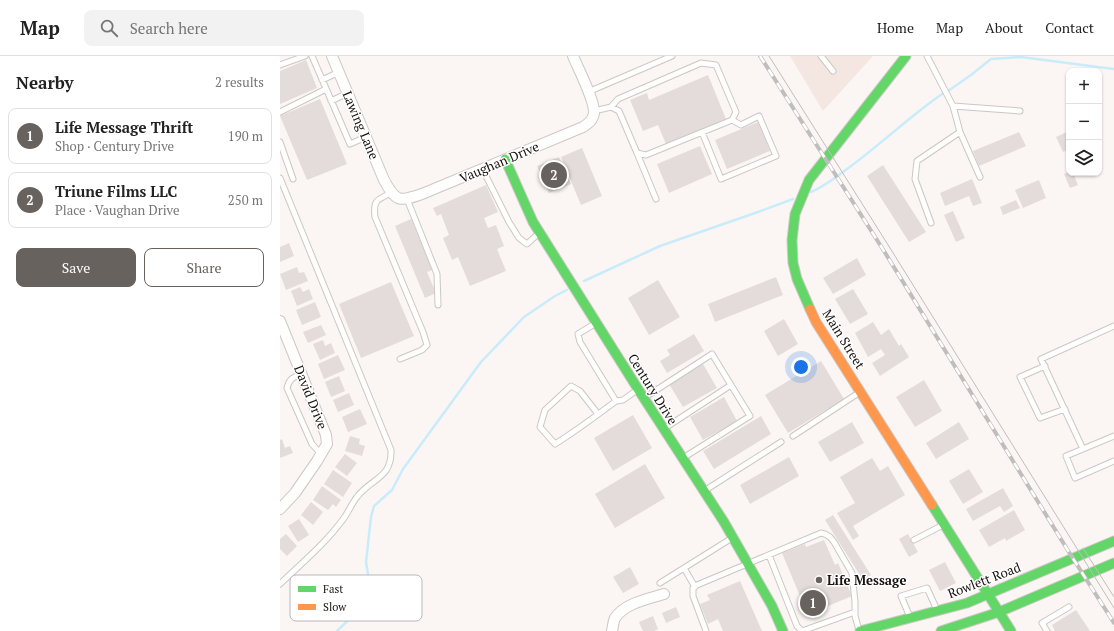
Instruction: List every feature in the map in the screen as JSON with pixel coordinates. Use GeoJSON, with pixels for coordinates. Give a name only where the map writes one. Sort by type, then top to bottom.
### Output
{"type":"FeatureCollection","features":[{"type":"Feature","properties":{"kind":"street","name":"Lawing Lane"},"geometry":{"type":"LineString","coordinates":[[332,56],[391,193]]}},
{"type":"Feature","properties":{"kind":"street"},"geometry":{"type":"LineString","coordinates":[[573,56],[594,108]]}},
{"type":"Feature","properties":{"kind":"street","name":"Main Street"},"geometry":{"type":"LineString","coordinates":[[906,56],[809,180],[799,202],[793,228],[793,263],[804,298],[816,322],[918,481],[1011,631]]}},
{"type":"Feature","properties":{"kind":"street","name":"Vaughan Drive"},"geometry":{"type":"LineString","coordinates":[[407,199],[583,127],[593,118],[594,108]]}},
{"type":"Feature","properties":{"kind":"street","name":"Century Drive"},"geometry":{"type":"LineString","coordinates":[[505,159],[533,222],[733,538],[772,606],[783,631]]}},
{"type":"Feature","properties":{"kind":"street"},"geometry":{"type":"LineString","coordinates":[[391,193],[395,197],[407,199]]}},
{"type":"Feature","properties":{"kind":"street","name":"David Drive"},"geometry":{"type":"LineString","coordinates":[[280,509],[295,493],[327,444],[326,435],[281,326]]}},
{"type":"Feature","properties":{"kind":"street","name":"Rowlett Road"},"geometry":{"type":"LineString","coordinates":[[860,631],[882,623],[967,603],[1114,541]]}},
{"type":"Feature","properties":{"kind":"street"},"geometry":{"type":"LineString","coordinates":[[941,631],[999,612],[1037,594],[1114,563]]}},
{"type":"Feature","properties":{"kind":"street"},"geometry":{"type":"LineString","coordinates":[[612,631],[614,619],[622,611],[630,606],[664,594]]}},
{"type":"Feature","properties":{"kind":"lane"},"geometry":{"type":"LineString","coordinates":[[280,65],[305,56]]}},
{"type":"Feature","properties":{"kind":"lane"},"geometry":{"type":"LineString","coordinates":[[312,56],[350,144],[366,137]]}},
{"type":"Feature","properties":{"kind":"lane"},"geometry":{"type":"LineString","coordinates":[[588,92],[672,56]]}},
{"type":"Feature","properties":{"kind":"lane"},"geometry":{"type":"LineString","coordinates":[[821,56],[833,71]]}},
{"type":"Feature","properties":{"kind":"lane"},"geometry":{"type":"LineString","coordinates":[[927,56],[953,106],[960,132],[980,176]]}},
{"type":"Feature","properties":{"kind":"lane"},"geometry":{"type":"LineString","coordinates":[[611,107],[618,99],[701,63],[716,65],[736,112],[732,120],[646,155],[637,153]]}},
{"type":"Feature","properties":{"kind":"lane"},"geometry":{"type":"LineString","coordinates":[[322,80],[339,72]]}},
{"type":"Feature","properties":{"kind":"lane"},"geometry":{"type":"LineString","coordinates":[[280,112],[326,89]]}},
{"type":"Feature","properties":{"kind":"lane"},"geometry":{"type":"LineString","coordinates":[[331,101],[348,93]]}},
{"type":"Feature","properties":{"kind":"lane"},"geometry":{"type":"LineString","coordinates":[[953,106],[1020,111]]}},
{"type":"Feature","properties":{"kind":"lane"},"geometry":{"type":"LineString","coordinates":[[594,108],[611,107],[619,110],[656,199]]}},
{"type":"Feature","properties":{"kind":"lane"},"geometry":{"type":"LineString","coordinates":[[702,132],[721,179],[776,156],[759,116],[740,125],[732,120]]}},
{"type":"Feature","properties":{"kind":"lane"},"geometry":{"type":"LineString","coordinates":[[931,223],[915,178],[917,161],[960,132]]}},
{"type":"Feature","properties":{"kind":"lane"},"geometry":{"type":"LineString","coordinates":[[280,142],[293,179]]}},
{"type":"Feature","properties":{"kind":"lane"},"geometry":{"type":"LineString","coordinates":[[482,168],[519,238],[527,244],[540,233]]}},
{"type":"Feature","properties":{"kind":"lane"},"geometry":{"type":"LineString","coordinates":[[280,178],[391,450],[389,466],[382,475],[357,496],[345,517],[280,584]]}},
{"type":"Feature","properties":{"kind":"lane"},"geometry":{"type":"LineString","coordinates":[[391,193],[378,200],[374,207],[375,217],[427,345],[422,350],[400,359]]}},
{"type":"Feature","properties":{"kind":"lane"},"geometry":{"type":"LineString","coordinates":[[407,199],[437,274],[438,305]]}},
{"type":"Feature","properties":{"kind":"lane"},"geometry":{"type":"LineString","coordinates":[[597,323],[578,334],[580,342],[616,401]]}},
{"type":"Feature","properties":{"kind":"lane"},"geometry":{"type":"LineString","coordinates":[[1083,449],[1041,359],[1114,326]]}},
{"type":"Feature","properties":{"kind":"lane"},"geometry":{"type":"LineString","coordinates":[[644,398],[712,354],[750,416],[683,459]]}},
{"type":"Feature","properties":{"kind":"lane"},"geometry":{"type":"LineString","coordinates":[[1045,366],[1020,377],[1040,418],[1065,409]]}},
{"type":"Feature","properties":{"kind":"lane"},"geometry":{"type":"LineString","coordinates":[[302,374],[293,377],[288,382],[287,388],[312,444],[321,454]]}},
{"type":"Feature","properties":{"kind":"lane"},"geometry":{"type":"LineString","coordinates":[[663,429],[731,385]]}},
{"type":"Feature","properties":{"kind":"lane"},"geometry":{"type":"LineString","coordinates":[[598,414],[580,391],[571,386],[545,410],[540,427],[555,444],[598,414],[616,401],[623,400],[638,389]]}},
{"type":"Feature","properties":{"kind":"lane"},"geometry":{"type":"LineString","coordinates":[[793,436],[861,392]]}},
{"type":"Feature","properties":{"kind":"lane"},"geometry":{"type":"LineString","coordinates":[[1114,436],[1066,456],[1075,478],[1114,461]]}},
{"type":"Feature","properties":{"kind":"lane"},"geometry":{"type":"LineString","coordinates":[[704,491],[781,442]]}},
{"type":"Feature","properties":{"kind":"lane"},"geometry":{"type":"LineString","coordinates":[[914,540],[944,524]]}},
{"type":"Feature","properties":{"kind":"lane"},"geometry":{"type":"LineString","coordinates":[[695,586],[820,533],[824,534],[830,537],[852,573],[855,612],[860,631]]}},
{"type":"Feature","properties":{"kind":"lane"},"geometry":{"type":"LineString","coordinates":[[660,583],[733,538]]}},
{"type":"Feature","properties":{"kind":"lane"},"geometry":{"type":"LineString","coordinates":[[768,555],[797,626],[802,631],[855,612]]}},
{"type":"Feature","properties":{"kind":"lane"},"geometry":{"type":"LineString","coordinates":[[684,568],[695,586],[693,596],[706,631]]}},
{"type":"Feature","properties":{"kind":"lane"},"geometry":{"type":"LineString","coordinates":[[910,617],[901,596],[927,588],[937,611]]}},
{"type":"Feature","properties":{"kind":"lane"},"geometry":{"type":"LineString","coordinates":[[1047,631],[1042,623],[1069,607]]}},
{"type":"Feature","properties":{"kind":"shaded area"},"geometry":{"type":"Polygon","coordinates":[[[790,56],[873,56],[823,111],[790,56]]]}},
{"type":"Feature","properties":{"kind":"building"},"geometry":{"type":"Polygon","coordinates":[[[306,60],[317,88],[280,104],[280,71],[306,60]]]}},
{"type":"Feature","properties":{"kind":"building"},"geometry":{"type":"Polygon","coordinates":[[[708,75],[726,119],[666,144],[658,125],[643,131],[630,100],[647,93],[649,100],[708,75]]]}},
{"type":"Feature","properties":{"kind":"building"},"geometry":{"type":"Polygon","coordinates":[[[320,99],[347,164],[307,180],[280,116],[320,99]]]}},
{"type":"Feature","properties":{"kind":"building"},"geometry":{"type":"Polygon","coordinates":[[[758,122],[770,151],[727,169],[715,140],[758,122]]]}},
{"type":"Feature","properties":{"kind":"building"},"geometry":{"type":"Polygon","coordinates":[[[1019,132],[1026,146],[979,166],[973,151],[1019,132]]]}},
{"type":"Feature","properties":{"kind":"building"},"geometry":{"type":"Polygon","coordinates":[[[1066,132],[1066,150],[1063,152],[1056,137],[1066,132]]]}},
{"type":"Feature","properties":{"kind":"building"},"geometry":{"type":"Polygon","coordinates":[[[700,146],[712,174],[669,193],[657,164],[700,146]]]}},
{"type":"Feature","properties":{"kind":"building"},"geometry":{"type":"Polygon","coordinates":[[[582,148],[602,196],[581,205],[561,157],[582,148]]]}},
{"type":"Feature","properties":{"kind":"building"},"geometry":{"type":"Polygon","coordinates":[[[559,157],[571,184],[549,193],[537,166],[559,157]]]}},
{"type":"Feature","properties":{"kind":"building"},"geometry":{"type":"Polygon","coordinates":[[[883,165],[926,232],[909,242],[867,176],[883,165]]]}},
{"type":"Feature","properties":{"kind":"building"},"geometry":{"type":"Polygon","coordinates":[[[1066,173],[1066,176],[1074,176],[1078,185],[1070,188],[1064,174],[1066,173]]]}},
{"type":"Feature","properties":{"kind":"building"},"geometry":{"type":"Polygon","coordinates":[[[972,179],[982,203],[973,206],[969,196],[945,206],[940,193],[972,179]]]}},
{"type":"Feature","properties":{"kind":"building"},"geometry":{"type":"Polygon","coordinates":[[[1039,180],[1046,198],[1023,208],[1015,190],[1039,180]]]}},
{"type":"Feature","properties":{"kind":"building"},"geometry":{"type":"Polygon","coordinates":[[[486,185],[498,212],[484,218],[488,228],[496,225],[504,246],[497,249],[506,271],[470,286],[458,257],[452,260],[443,238],[449,235],[441,214],[437,216],[433,208],[486,185]]]}},
{"type":"Feature","properties":{"kind":"building"},"geometry":{"type":"Polygon","coordinates":[[[1016,200],[1020,208],[1003,215],[1000,207],[1016,200]]]}},
{"type":"Feature","properties":{"kind":"building"},"geometry":{"type":"Polygon","coordinates":[[[953,211],[965,238],[956,242],[944,215],[953,211]]]}},
{"type":"Feature","properties":{"kind":"building"},"geometry":{"type":"Polygon","coordinates":[[[411,219],[432,270],[427,272],[436,293],[425,298],[395,226],[411,219]]]}},
{"type":"Feature","properties":{"kind":"building"},"geometry":{"type":"Polygon","coordinates":[[[289,243],[294,256],[280,262],[280,247],[289,243]]]}},
{"type":"Feature","properties":{"kind":"building"},"geometry":{"type":"Polygon","coordinates":[[[857,258],[866,275],[833,294],[823,278],[857,258]]]}},
{"type":"Feature","properties":{"kind":"building"},"geometry":{"type":"Polygon","coordinates":[[[297,267],[299,273],[304,272],[308,281],[286,290],[280,274],[297,267]]]}},
{"type":"Feature","properties":{"kind":"building"},"geometry":{"type":"Polygon","coordinates":[[[776,277],[783,295],[715,322],[708,304],[776,277]]]}},
{"type":"Feature","properties":{"kind":"building"},"geometry":{"type":"Polygon","coordinates":[[[658,280],[680,317],[649,335],[628,298],[658,280]]]}},
{"type":"Feature","properties":{"kind":"building"},"geometry":{"type":"Polygon","coordinates":[[[391,282],[414,336],[361,358],[339,304],[391,282]]]}},
{"type":"Feature","properties":{"kind":"building"},"geometry":{"type":"Polygon","coordinates":[[[300,287],[303,292],[309,289],[313,299],[297,306],[291,291],[300,287]]]}},
{"type":"Feature","properties":{"kind":"building"},"geometry":{"type":"Polygon","coordinates":[[[853,289],[868,314],[850,324],[835,299],[853,289]]]}},
{"type":"Feature","properties":{"kind":"building"},"geometry":{"type":"Polygon","coordinates":[[[315,302],[321,317],[302,325],[296,310],[315,302]]]}},
{"type":"Feature","properties":{"kind":"building"},"geometry":{"type":"Polygon","coordinates":[[[784,319],[798,344],[778,356],[764,331],[784,319]]]}},
{"type":"Feature","properties":{"kind":"building"},"geometry":{"type":"Polygon","coordinates":[[[873,322],[881,335],[889,329],[899,346],[901,344],[909,357],[880,376],[872,363],[885,355],[881,349],[868,357],[855,333],[873,322]]]}},
{"type":"Feature","properties":{"kind":"building"},"geometry":{"type":"Polygon","coordinates":[[[321,325],[326,335],[308,343],[303,332],[321,325]]]}},
{"type":"Feature","properties":{"kind":"building"},"geometry":{"type":"Polygon","coordinates":[[[694,334],[704,351],[667,373],[660,361],[670,355],[667,350],[694,334]]]}},
{"type":"Feature","properties":{"kind":"building"},"geometry":{"type":"Polygon","coordinates":[[[323,340],[325,346],[331,343],[335,353],[320,360],[313,344],[323,340]]]}},
{"type":"Feature","properties":{"kind":"building"},"geometry":{"type":"Polygon","coordinates":[[[338,355],[345,370],[324,379],[318,364],[338,355]]]}},
{"type":"Feature","properties":{"kind":"building"},"geometry":{"type":"Polygon","coordinates":[[[821,361],[844,399],[788,433],[765,395],[821,361]]]}},
{"type":"Feature","properties":{"kind":"building"},"geometry":{"type":"Polygon","coordinates":[[[703,364],[717,388],[683,407],[669,384],[703,364]]]}},
{"type":"Feature","properties":{"kind":"building"},"geometry":{"type":"Polygon","coordinates":[[[339,376],[345,391],[331,397],[325,382],[339,376]]]}},
{"type":"Feature","properties":{"kind":"building"},"geometry":{"type":"Polygon","coordinates":[[[924,380],[942,411],[915,427],[896,397],[924,380]]]}},
{"type":"Feature","properties":{"kind":"building"},"geometry":{"type":"Polygon","coordinates":[[[349,393],[354,405],[338,412],[333,400],[349,393]]]}},
{"type":"Feature","properties":{"kind":"building"},"geometry":{"type":"Polygon","coordinates":[[[724,397],[737,421],[703,440],[690,417],[724,397]]]}},
{"type":"Feature","properties":{"kind":"building"},"geometry":{"type":"Polygon","coordinates":[[[360,409],[367,424],[348,432],[342,417],[360,409]]]}},
{"type":"Feature","properties":{"kind":"building"},"geometry":{"type":"Polygon","coordinates":[[[633,415],[652,448],[613,471],[594,438],[633,415]]]}},
{"type":"Feature","properties":{"kind":"building"},"geometry":{"type":"Polygon","coordinates":[[[761,416],[771,434],[714,469],[703,451],[761,416]]]}},
{"type":"Feature","properties":{"kind":"building"},"geometry":{"type":"Polygon","coordinates":[[[852,422],[864,443],[830,462],[818,442],[852,422]]]}},
{"type":"Feature","properties":{"kind":"building"},"geometry":{"type":"Polygon","coordinates":[[[959,422],[969,439],[936,459],[926,443],[959,422]]]}},
{"type":"Feature","properties":{"kind":"building"},"geometry":{"type":"Polygon","coordinates":[[[350,436],[360,439],[359,444],[365,446],[362,456],[345,451],[350,436]]]}},
{"type":"Feature","properties":{"kind":"building"},"geometry":{"type":"Polygon","coordinates":[[[282,439],[285,448],[290,446],[293,453],[280,458],[280,440],[282,439]]]}},
{"type":"Feature","properties":{"kind":"building"},"geometry":{"type":"Polygon","coordinates":[[[345,454],[357,463],[347,476],[335,467],[345,454]]]}},
{"type":"Feature","properties":{"kind":"building"},"geometry":{"type":"Polygon","coordinates":[[[789,457],[799,476],[750,504],[740,485],[789,457]]]}},
{"type":"Feature","properties":{"kind":"building"},"geometry":{"type":"Polygon","coordinates":[[[872,458],[880,471],[888,466],[905,495],[853,526],[859,536],[853,540],[837,513],[855,503],[840,477],[872,458]]]}},
{"type":"Feature","properties":{"kind":"building"},"geometry":{"type":"Polygon","coordinates":[[[645,464],[665,498],[615,528],[595,494],[645,464]]]}},
{"type":"Feature","properties":{"kind":"building"},"geometry":{"type":"Polygon","coordinates":[[[969,469],[983,492],[963,504],[949,481],[969,469]]]}},
{"type":"Feature","properties":{"kind":"building"},"geometry":{"type":"Polygon","coordinates":[[[333,470],[352,483],[343,497],[324,484],[333,470]]]}},
{"type":"Feature","properties":{"kind":"building"},"geometry":{"type":"Polygon","coordinates":[[[322,486],[341,500],[336,507],[333,504],[328,510],[313,500],[322,486]]]}},
{"type":"Feature","properties":{"kind":"building"},"geometry":{"type":"Polygon","coordinates":[[[1003,488],[1013,506],[1004,512],[1000,506],[973,521],[966,509],[1003,488]]]}},
{"type":"Feature","properties":{"kind":"building"},"geometry":{"type":"Polygon","coordinates":[[[311,502],[323,512],[313,525],[301,515],[311,502]]]}},
{"type":"Feature","properties":{"kind":"building"},"geometry":{"type":"Polygon","coordinates":[[[1014,510],[1025,530],[1006,541],[1005,538],[989,547],[979,530],[1014,510]]]}},
{"type":"Feature","properties":{"kind":"building"},"geometry":{"type":"Polygon","coordinates":[[[833,515],[871,575],[863,580],[825,520],[833,515]]]}},
{"type":"Feature","properties":{"kind":"building"},"geometry":{"type":"Polygon","coordinates":[[[299,519],[309,535],[298,542],[288,526],[299,519]]]}},
{"type":"Feature","properties":{"kind":"building"},"geometry":{"type":"Polygon","coordinates":[[[286,534],[297,546],[287,556],[280,549],[280,539],[286,534]]]}},
{"type":"Feature","properties":{"kind":"building"},"geometry":{"type":"Polygon","coordinates":[[[908,534],[918,552],[909,557],[899,539],[908,534]]]}},
{"type":"Feature","properties":{"kind":"building","name":"Life Message"},"geometry":{"type":"Polygon","coordinates":[[[824,540],[835,565],[838,563],[852,596],[814,612],[805,608],[782,553],[805,544],[806,547],[824,540]]]}},
{"type":"Feature","properties":{"kind":"building"},"geometry":{"type":"Polygon","coordinates":[[[945,562],[956,583],[940,591],[929,570],[945,562]]]}},
{"type":"Feature","properties":{"kind":"building"},"geometry":{"type":"Polygon","coordinates":[[[630,567],[639,584],[623,593],[613,577],[630,567]]]}},
{"type":"Feature","properties":{"kind":"building"},"geometry":{"type":"Polygon","coordinates":[[[740,581],[762,631],[723,631],[718,619],[708,624],[700,604],[710,600],[707,595],[740,581]]]}},
{"type":"Feature","properties":{"kind":"building"},"geometry":{"type":"Polygon","coordinates":[[[676,607],[680,617],[666,623],[662,613],[676,607]]]}},
{"type":"Feature","properties":{"kind":"building"},"geometry":{"type":"Polygon","coordinates":[[[1076,610],[1090,631],[1055,631],[1052,625],[1076,610]]]}},
{"type":"Feature","properties":{"kind":"building"},"geometry":{"type":"Polygon","coordinates":[[[653,616],[658,629],[654,631],[643,631],[639,622],[653,616]]]}},
{"type":"Feature","properties":{"kind":"waterway"},"geometry":{"type":"LineString","coordinates":[[948,91],[991,59],[1021,57],[1114,69]]}},
{"type":"Feature","properties":{"kind":"waterway"},"geometry":{"type":"LineString","coordinates":[[811,192],[838,176],[942,94]]}},
{"type":"Feature","properties":{"kind":"waterway"},"geometry":{"type":"LineString","coordinates":[[584,281],[660,246],[793,199]]}},
{"type":"Feature","properties":{"kind":"waterway"},"geometry":{"type":"LineString","coordinates":[[368,575],[366,562],[371,517],[374,506],[392,490],[403,469],[481,362],[524,317],[555,296],[567,290]]}},
{"type":"Feature","properties":{"kind":"waterway"},"geometry":{"type":"LineString","coordinates":[[337,631],[347,621]]}},
{"type":"Feature","properties":{"kind":"tram line"},"geometry":{"type":"LineString","coordinates":[[769,56],[1114,608]]}},
{"type":"Feature","properties":{"kind":"tram line"},"geometry":{"type":"LineString","coordinates":[[1083,548],[1114,597]]}},
{"type":"Feature","properties":{"kind":"railway"},"geometry":{"type":"LineString","coordinates":[[760,56],[884,251],[1114,623]]}},
{"type":"Feature","properties":{"kind":"traffic: fast"},"geometry":{"type":"LineString","coordinates":[[810,309],[797,279],[793,263],[792,240],[795,214],[809,180],[906,56]]}},
{"type":"Feature","properties":{"kind":"traffic: fast"},"geometry":{"type":"LineString","coordinates":[[505,159],[533,222],[724,522],[772,606],[783,631]]}},
{"type":"Feature","properties":{"kind":"traffic: fast"},"geometry":{"type":"LineString","coordinates":[[932,505],[1011,631]]}},
{"type":"Feature","properties":{"kind":"traffic: fast"},"geometry":{"type":"LineString","coordinates":[[860,631],[967,603],[1114,541]]}},
{"type":"Feature","properties":{"kind":"traffic: fast"},"geometry":{"type":"LineString","coordinates":[[941,631],[999,612],[1114,563]]}},
{"type":"Feature","properties":{"kind":"traffic: slow"},"geometry":{"type":"LineString","coordinates":[[810,309],[816,322],[932,505]]}},
{"type":"Feature","properties":{"kind":"place","name":"Triune Films LLC"},"geometry":{"type":"Point","coordinates":[554,175]}},
{"type":"Feature","properties":{"kind":"place","name":"Life Message"},"geometry":{"type":"Point","coordinates":[819,580]}},
{"type":"Feature","properties":{"kind":"place","name":"Life Message Thrift"},"geometry":{"type":"Point","coordinates":[813,603]}}]}
